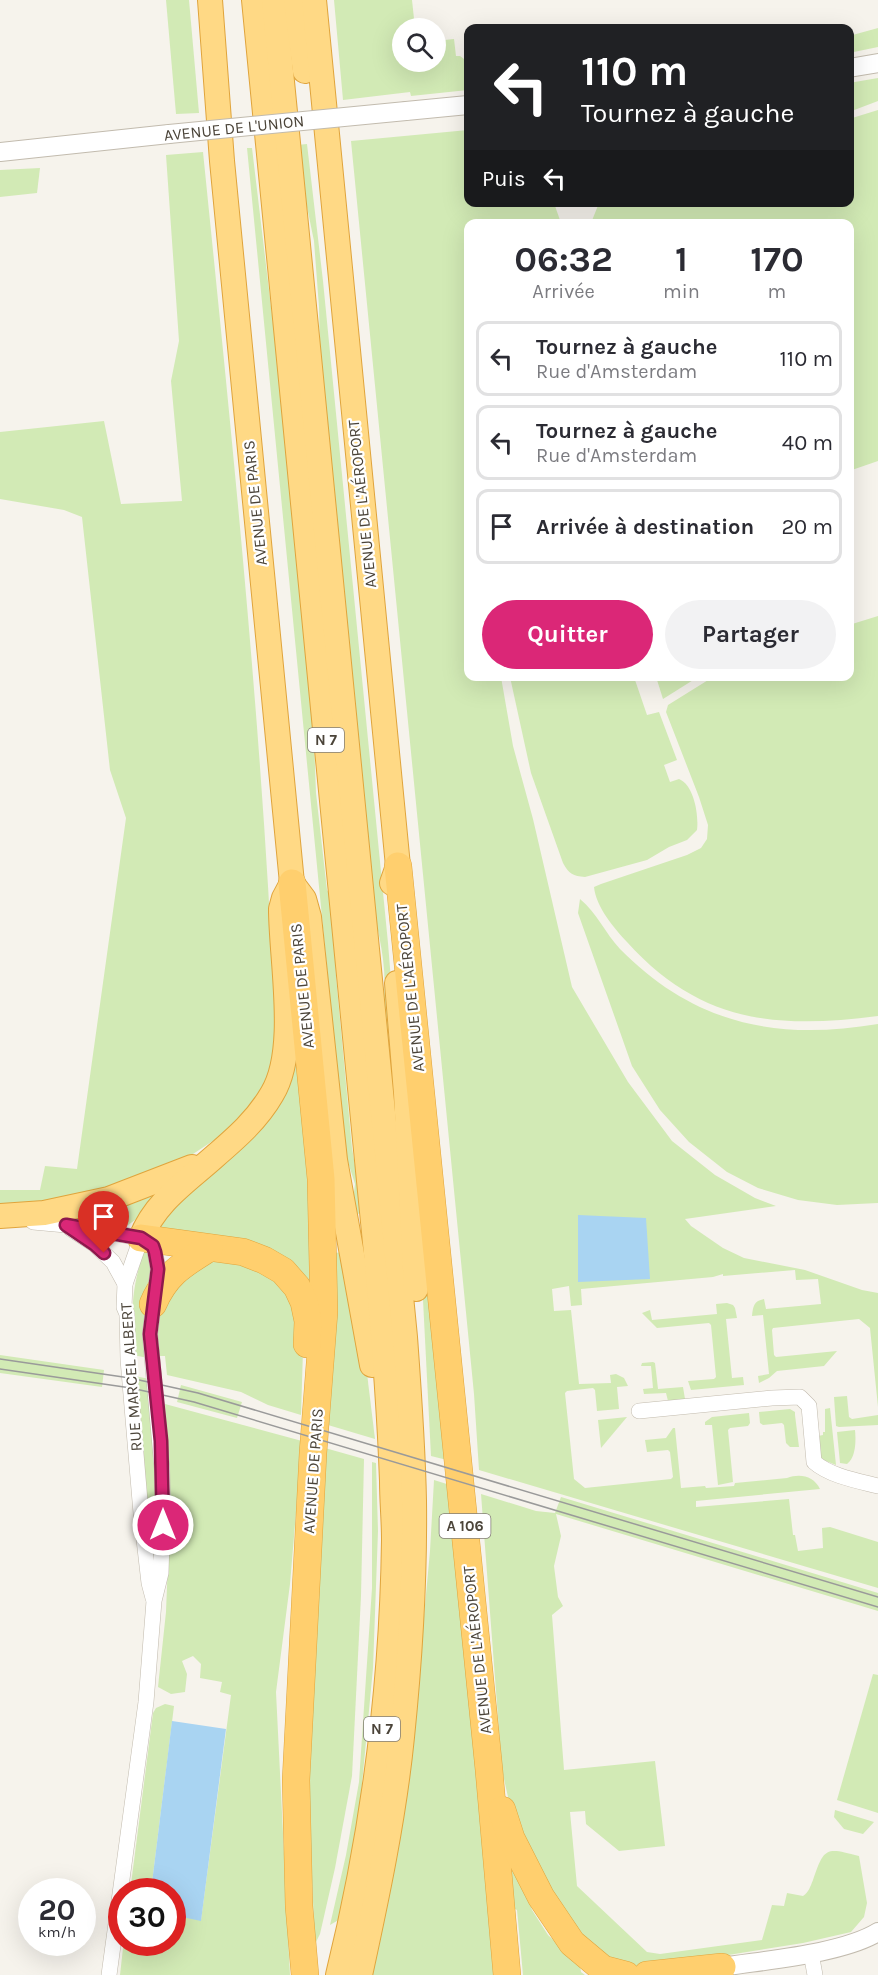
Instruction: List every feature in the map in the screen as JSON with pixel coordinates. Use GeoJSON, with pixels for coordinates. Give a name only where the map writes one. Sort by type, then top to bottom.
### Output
{"type":"FeatureCollection","features":[{"type":"Feature","properties":{"kind":"highway","name":"AVENUE DE PARIS"},"geometry":{"type":"LineString","coordinates":[[210,0],[228,226],[321,1179],[324,1312],[296,1780],[299,1906],[305,1975]]}},
{"type":"Feature","properties":{"kind":"highway"},"geometry":{"type":"LineString","coordinates":[[224,0],[237,190],[237,205],[228,226]]}},
{"type":"Feature","properties":{"kind":"highway","name":"N 7"},"geometry":{"type":"LineString","coordinates":[[254,0],[387,1370],[392,1480],[394,1538],[391,1608],[381,1731],[365,1848],[338,1975]]}},
{"type":"Feature","properties":{"kind":"highway","name":"N 7"},"geometry":{"type":"LineString","coordinates":[[274,0],[404,1326],[412,1437],[413,1585],[402,1739],[387,1837],[360,1975]]}},
{"type":"Feature","properties":{"kind":"highway"},"geometry":{"type":"LineString","coordinates":[[296,0],[324,235],[328,246],[338,256]]}},
{"type":"Feature","properties":{"kind":"highway","name":"AVENUE DE L'AÉROPORT"},"geometry":{"type":"LineString","coordinates":[[314,0],[489,1770],[507,1975]]}},
{"type":"Feature","properties":{"kind":"highway"},"geometry":{"type":"LineString","coordinates":[[398,866],[389,895],[406,1093],[422,1394],[419,1420],[412,1437]]}},
{"type":"Feature","properties":{"kind":"highway"},"geometry":{"type":"LineString","coordinates":[[314,1453],[305,1405],[308,1321],[304,1302],[297,1287],[283,1272],[264,1260],[243,1252],[141,1238],[146,1226],[160,1206],[177,1188],[245,1131],[273,1092],[282,1070],[287,1028],[281,909],[292,883],[304,899],[309,917],[335,1160],[375,1383],[378,1427],[392,1480]]}},
{"type":"Feature","properties":{"kind":"highway"},"geometry":{"type":"LineString","coordinates":[[0,1217],[44,1213],[109,1199],[211,1160]]}},
{"type":"Feature","properties":{"kind":"highway"},"geometry":{"type":"LineString","coordinates":[[153,1304],[163,1284],[174,1272],[209,1248]]}},
{"type":"Feature","properties":{"kind":"highway"},"geometry":{"type":"LineString","coordinates":[[489,1770],[511,1838],[547,1906],[572,1943],[603,1969],[626,1975]]}},
{"type":"Feature","properties":{"kind":"highway"},"geometry":{"type":"LineString","coordinates":[[647,1975],[711,1971]]}},
{"type":"Feature","properties":{"kind":"street"},"geometry":{"type":"LineString","coordinates":[[854,67],[878,63]]}},
{"type":"Feature","properties":{"kind":"street","name":"AVENUE DE L'UNION"},"geometry":{"type":"LineString","coordinates":[[0,152],[464,105]]}},
{"type":"Feature","properties":{"kind":"street"},"geometry":{"type":"LineString","coordinates":[[0,1217],[66,1225],[141,1238]]}},
{"type":"Feature","properties":{"kind":"street"},"geometry":{"type":"LineString","coordinates":[[66,1225],[94,1244],[113,1262],[125,1284]]}},
{"type":"Feature","properties":{"kind":"street","name":"RUE MARCEL ALBERT"},"geometry":{"type":"LineString","coordinates":[[109,1975],[147,1694],[154,1601],[161,1573],[163,1507],[161,1441],[151,1343],[158,1269],[155,1252],[149,1242],[141,1238],[125,1284],[124,1307],[127,1314],[128,1359],[141,1513],[149,1583],[154,1601]]}},
{"type":"Feature","properties":{"kind":"street"},"geometry":{"type":"LineString","coordinates":[[639,1411],[788,1396],[800,1397],[809,1406],[814,1462],[835,1473],[878,1486]]}},
{"type":"Feature","properties":{"kind":"street"},"geometry":{"type":"LineString","coordinates":[[711,1971],[864,1941],[878,1932]]}},
{"type":"Feature","properties":{"kind":"street"},"geometry":{"type":"LineString","coordinates":[[811,1953],[815,1975]]}},
{"type":"Feature","properties":{"kind":"green space"},"geometry":{"type":"Polygon","coordinates":[[[166,0],[189,0],[199,113],[176,114],[166,0]]]}},
{"type":"Feature","properties":{"kind":"green space"},"geometry":{"type":"Polygon","coordinates":[[[334,0],[412,0],[414,18],[392,18],[392,72],[446,72],[446,40],[454,39],[456,56],[464,59],[464,90],[411,96],[410,92],[343,100],[334,0]]]}},
{"type":"Feature","properties":{"kind":"green space"},"geometry":{"type":"Polygon","coordinates":[[[878,28],[878,47],[854,52],[854,35],[878,28]]]}},
{"type":"Feature","properties":{"kind":"green space"},"geometry":{"type":"Polygon","coordinates":[[[878,78],[878,101],[854,110],[854,82],[878,78]]]}},
{"type":"Feature","properties":{"kind":"green space"},"geometry":{"type":"Polygon","coordinates":[[[878,110],[878,461],[854,469],[854,219],[593,219],[597,207],[854,207],[854,117],[878,110]]]}},
{"type":"Feature","properties":{"kind":"green space"},"geometry":{"type":"Polygon","coordinates":[[[464,130],[464,207],[555,207],[560,219],[464,219],[464,681],[502,681],[513,746],[533,819],[572,987],[628,1082],[672,1141],[715,1175],[755,1198],[776,1206],[685,1219],[691,1226],[723,1248],[744,1258],[805,1270],[862,1290],[878,1293],[878,1407],[870,1328],[859,1319],[773,1328],[776,1357],[837,1351],[824,1366],[777,1371],[759,1383],[758,1376],[769,1374],[763,1315],[752,1316],[756,1303],[764,1299],[766,1309],[821,1304],[818,1279],[796,1280],[795,1270],[723,1276],[723,1274],[713,1277],[581,1289],[582,1305],[571,1306],[569,1286],[552,1289],[554,1311],[571,1310],[579,1384],[611,1383],[610,1375],[616,1374],[624,1378],[628,1386],[617,1387],[619,1409],[597,1411],[593,1388],[565,1393],[574,1479],[585,1488],[671,1479],[673,1477],[670,1452],[668,1450],[647,1452],[645,1440],[666,1438],[675,1428],[681,1488],[734,1486],[735,1483],[797,1476],[810,1478],[820,1489],[696,1501],[696,1507],[789,1499],[793,1535],[795,1535],[798,1551],[823,1548],[822,1528],[830,1527],[878,1542],[878,1588],[479,1470],[474,1394],[351,141],[464,130]]]}},
{"type":"Feature","properties":{"kind":"green space"},"geometry":{"type":"Polygon","coordinates":[[[307,144],[323,281],[388,943],[404,1144],[398,1180],[383,1003],[383,962],[370,893],[321,403],[319,307],[314,241],[300,173],[297,145],[307,144]]]}},
{"type":"Feature","properties":{"kind":"green space"},"geometry":{"type":"Polygon","coordinates":[[[247,148],[252,148],[292,482],[314,739],[316,793],[327,890],[333,898],[336,976],[352,1148],[363,1213],[351,1215],[355,1184],[345,1153],[247,148]]]}},
{"type":"Feature","properties":{"kind":"green space"},"geometry":{"type":"Polygon","coordinates":[[[203,152],[256,708],[276,1043],[266,1080],[255,1102],[228,1131],[164,1173],[82,1200],[0,1206],[0,1190],[40,1190],[45,1166],[77,1169],[126,818],[110,770],[82,517],[64,510],[0,499],[0,432],[104,421],[121,504],[182,501],[171,381],[179,341],[166,155],[203,152]]]}},
{"type":"Feature","properties":{"kind":"green space"},"geometry":{"type":"Polygon","coordinates":[[[40,168],[37,193],[0,197],[0,170],[40,168]]]}},
{"type":"Feature","properties":{"kind":"green space"},"geometry":{"type":"Polygon","coordinates":[[[878,616],[878,1016],[806,1021],[773,1020],[742,1014],[712,1004],[683,990],[655,969],[611,924],[598,902],[594,887],[687,855],[701,848],[707,839],[708,825],[666,712],[668,705],[707,681],[854,681],[854,623],[878,616]]]}},
{"type":"Feature","properties":{"kind":"green space"},"geometry":{"type":"Polygon","coordinates":[[[511,681],[635,681],[647,715],[659,712],[677,760],[664,765],[670,782],[679,779],[684,782],[692,794],[696,809],[697,830],[687,840],[647,860],[585,877],[574,875],[563,863],[531,773],[511,681]]]}},
{"type":"Feature","properties":{"kind":"green space"},"geometry":{"type":"Polygon","coordinates":[[[657,681],[692,681],[663,699],[657,681]]]}},
{"type":"Feature","properties":{"kind":"green space"},"geometry":{"type":"Polygon","coordinates":[[[580,899],[620,949],[648,974],[677,995],[707,1010],[738,1021],[771,1028],[841,1029],[878,1024],[878,1203],[837,1205],[798,1200],[758,1188],[727,1172],[689,1142],[660,1110],[632,1066],[578,913],[580,899]]]}},
{"type":"Feature","properties":{"kind":"green space"},"geometry":{"type":"Polygon","coordinates":[[[292,1053],[300,1054],[306,1111],[315,1312],[304,1287],[157,1231],[161,1218],[292,1053]]]}},
{"type":"Feature","properties":{"kind":"green space"},"geometry":{"type":"Polygon","coordinates":[[[162,1187],[138,1218],[128,1225],[71,1216],[162,1187]]]}},
{"type":"Feature","properties":{"kind":"green space"},"geometry":{"type":"Polygon","coordinates":[[[424,1222],[447,1460],[431,1456],[421,1261],[424,1222]]]}},
{"type":"Feature","properties":{"kind":"green space"},"geometry":{"type":"Polygon","coordinates":[[[146,1250],[151,1257],[148,1358],[133,1355],[132,1327],[137,1278],[146,1250]]]}},
{"type":"Feature","properties":{"kind":"green space"},"geometry":{"type":"Polygon","coordinates":[[[345,1252],[364,1349],[375,1439],[328,1425],[334,1253],[345,1252]]]}},
{"type":"Feature","properties":{"kind":"green space"},"geometry":{"type":"Polygon","coordinates":[[[207,1257],[264,1264],[295,1299],[303,1350],[301,1415],[268,1405],[241,1392],[167,1375],[165,1356],[157,1356],[158,1308],[207,1257]]]}},
{"type":"Feature","properties":{"kind":"green space"},"geometry":{"type":"Polygon","coordinates":[[[727,1303],[735,1308],[737,1318],[726,1319],[732,1378],[743,1377],[744,1385],[691,1390],[688,1381],[716,1377],[711,1325],[709,1323],[657,1328],[642,1313],[650,1310],[652,1320],[717,1314],[716,1304],[727,1303]]]}},
{"type":"Feature","properties":{"kind":"green space"},"geometry":{"type":"Polygon","coordinates":[[[0,1355],[104,1370],[102,1387],[0,1373],[0,1355]]]}},
{"type":"Feature","properties":{"kind":"green space"},"geometry":{"type":"Polygon","coordinates":[[[653,1362],[658,1389],[683,1387],[685,1399],[668,1401],[666,1393],[644,1394],[643,1389],[653,1388],[651,1366],[641,1366],[642,1363],[653,1362]]]}},
{"type":"Feature","properties":{"kind":"green space"},"geometry":{"type":"Polygon","coordinates":[[[134,1376],[150,1379],[156,1448],[155,1559],[153,1558],[134,1376]]]}},
{"type":"Feature","properties":{"kind":"green space"},"geometry":{"type":"Polygon","coordinates":[[[181,1385],[242,1402],[237,1418],[177,1402],[181,1385]]]}},
{"type":"Feature","properties":{"kind":"green space"},"geometry":{"type":"Polygon","coordinates":[[[847,1396],[849,1417],[852,1419],[878,1415],[878,1425],[836,1426],[834,1397],[847,1396]]]}},
{"type":"Feature","properties":{"kind":"green space"},"geometry":{"type":"Polygon","coordinates":[[[165,1404],[302,1441],[290,1584],[276,1692],[290,1975],[120,1975],[122,1956],[186,1956],[186,1917],[201,1920],[231,1695],[220,1692],[222,1682],[200,1678],[201,1664],[193,1656],[182,1661],[187,1674],[185,1692],[171,1694],[158,1687],[166,1612],[170,1512],[165,1404]]]}},
{"type":"Feature","properties":{"kind":"green space"},"geometry":{"type":"Polygon","coordinates":[[[830,1408],[836,1465],[821,1459],[818,1436],[825,1432],[825,1409],[830,1408]]]}},
{"type":"Feature","properties":{"kind":"green space"},"geometry":{"type":"Polygon","coordinates":[[[790,1409],[795,1412],[799,1447],[790,1447],[786,1443],[782,1423],[763,1425],[760,1423],[759,1412],[790,1409]]]}},
{"type":"Feature","properties":{"kind":"green space"},"geometry":{"type":"Polygon","coordinates":[[[749,1413],[748,1426],[728,1430],[733,1482],[718,1485],[712,1425],[705,1425],[705,1422],[712,1417],[749,1413]]]}},
{"type":"Feature","properties":{"kind":"green space"},"geometry":{"type":"Polygon","coordinates":[[[627,1417],[601,1448],[598,1420],[627,1417]]]}},
{"type":"Feature","properties":{"kind":"green space"},"geometry":{"type":"Polygon","coordinates":[[[855,1430],[854,1453],[847,1464],[840,1463],[837,1432],[855,1430]]]}},
{"type":"Feature","properties":{"kind":"green space"},"geometry":{"type":"Polygon","coordinates":[[[325,1448],[364,1459],[361,1596],[352,1776],[335,1868],[320,1934],[315,1944],[307,1776],[325,1448]]]}},
{"type":"Feature","properties":{"kind":"green space"},"geometry":{"type":"Polygon","coordinates":[[[372,1462],[376,1463],[378,1531],[373,1668],[355,1858],[342,1918],[330,1925],[359,1782],[372,1588],[372,1462]]]}},
{"type":"Feature","properties":{"kind":"green space"},"geometry":{"type":"Polygon","coordinates":[[[434,1480],[450,1485],[494,1975],[368,1975],[419,1670],[434,1480]]]}},
{"type":"Feature","properties":{"kind":"green space"},"geometry":{"type":"Polygon","coordinates":[[[481,1494],[536,1511],[555,1513],[561,1497],[878,1593],[878,1611],[556,1514],[561,1536],[554,1566],[558,1597],[563,1606],[552,1615],[564,1770],[655,1761],[665,1846],[619,1851],[586,1824],[585,1811],[570,1812],[577,1886],[647,1952],[660,1954],[762,1940],[772,1905],[784,1906],[787,1893],[803,1896],[809,1889],[824,1856],[828,1852],[839,1851],[859,1856],[867,1903],[864,1917],[851,1932],[803,1943],[629,1971],[563,1924],[510,1806],[502,1770],[481,1494]]]}},
{"type":"Feature","properties":{"kind":"green space"},"geometry":{"type":"Polygon","coordinates":[[[873,1674],[878,1675],[878,1813],[837,1800],[873,1674]]]}},
{"type":"Feature","properties":{"kind":"green space"},"geometry":{"type":"Polygon","coordinates":[[[165,1704],[174,1706],[153,1878],[132,1878],[153,1713],[156,1708],[165,1704]]]}},
{"type":"Feature","properties":{"kind":"green space"},"geometry":{"type":"Polygon","coordinates":[[[835,1810],[874,1822],[863,1834],[844,1829],[834,1817],[835,1810]]]}},
{"type":"Feature","properties":{"kind":"green space"},"geometry":{"type":"Polygon","coordinates":[[[502,1835],[532,1910],[548,1935],[580,1965],[581,1972],[585,1975],[523,1975],[517,1910],[511,1907],[502,1835]]]}},
{"type":"Feature","properties":{"kind":"water"},"geometry":{"type":"Polygon","coordinates":[[[578,1215],[646,1218],[650,1279],[578,1282],[578,1215]]]}},
{"type":"Feature","properties":{"kind":"water"},"geometry":{"type":"Polygon","coordinates":[[[172,1721],[226,1729],[201,1921],[186,1918],[186,1878],[153,1878],[172,1721]]]}},
{"type":"Feature","properties":{"kind":"tram line"},"geometry":{"type":"LineString","coordinates":[[0,1359],[130,1378],[198,1393],[878,1597]]}},
{"type":"Feature","properties":{"kind":"tram line"},"geometry":{"type":"LineString","coordinates":[[0,1369],[131,1388],[194,1402],[878,1607]]}},
{"type":"Feature","properties":{"kind":"route"},"geometry":{"type":"LineString","coordinates":[[104,1253],[66,1225],[141,1238],[153,1246],[155,1252],[158,1269],[150,1334],[161,1441],[163,1525]]}}]}
